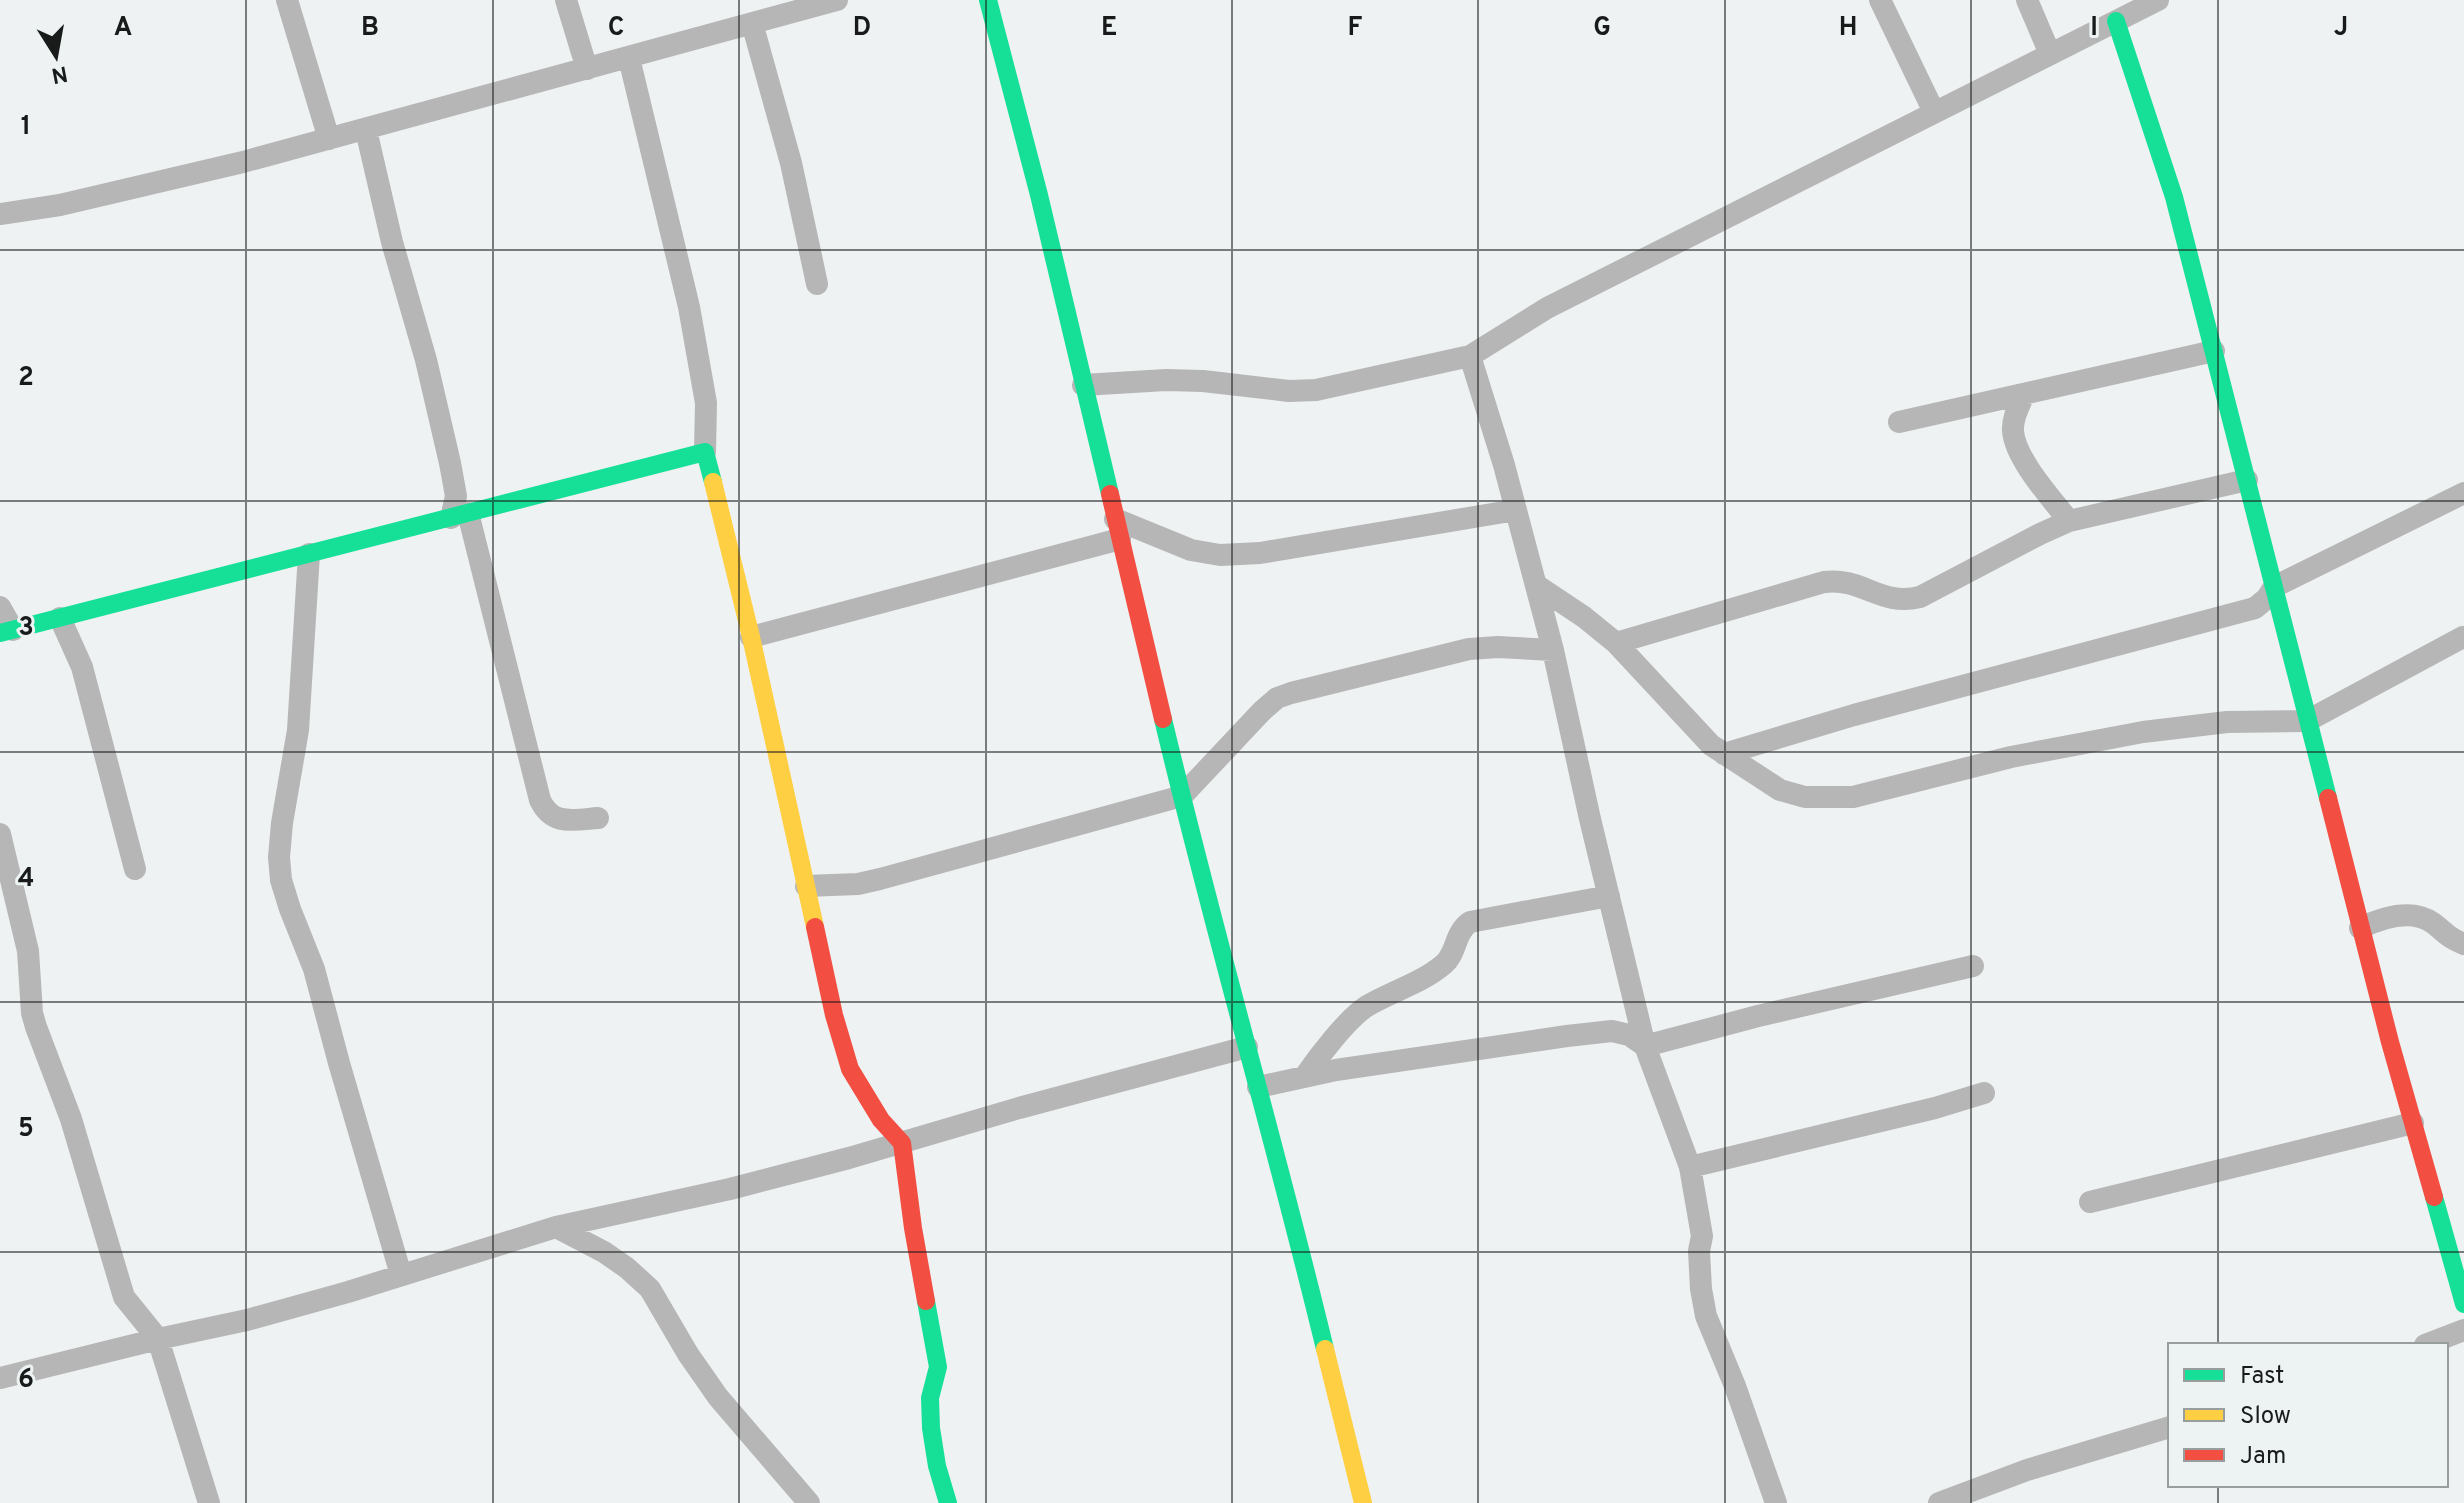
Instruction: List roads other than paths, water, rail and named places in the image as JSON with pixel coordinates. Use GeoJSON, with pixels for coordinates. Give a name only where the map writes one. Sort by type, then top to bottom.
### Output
{"type":"FeatureCollection","features":[{"type":"Feature","properties":{"kind":"street"},"geometry":{"type":"LineString","coordinates":[[287,0],[329,139]]}},
{"type":"Feature","properties":{"kind":"street"},"geometry":{"type":"LineString","coordinates":[[566,0],[587,69]]}},
{"type":"Feature","properties":{"kind":"street"},"geometry":{"type":"LineString","coordinates":[[988,0],[1039,195],[1182,796],[1295,1224],[1363,1503]]}},
{"type":"Feature","properties":{"kind":"street"},"geometry":{"type":"LineString","coordinates":[[1880,0],[1934,112]]}},
{"type":"Feature","properties":{"kind":"street"},"geometry":{"type":"LineString","coordinates":[[2027,0],[2050,54]]}},
{"type":"Feature","properties":{"kind":"street"},"geometry":{"type":"LineString","coordinates":[[1083,385],[1166,380],[1289,391],[1316,390],[1470,356],[1547,308],[2158,0]]}},
{"type":"Feature","properties":{"kind":"street"},"geometry":{"type":"LineString","coordinates":[[0,214],[60,205],[243,162],[832,1]]}},
{"type":"Feature","properties":{"kind":"street"},"geometry":{"type":"LineString","coordinates":[[2116,21],[2174,197],[2360,928],[2464,1304]]}},
{"type":"Feature","properties":{"kind":"street"},"geometry":{"type":"LineString","coordinates":[[752,23],[791,163],[817,284]]}},
{"type":"Feature","properties":{"kind":"street"},"geometry":{"type":"LineString","coordinates":[[629,58],[689,307],[706,403],[705,452],[751,637],[834,1015],[850,1069],[881,1120],[902,1143],[913,1228],[938,1367],[939,1378],[929,1399],[930,1429],[948,1503]]}},
{"type":"Feature","properties":{"kind":"street"},"geometry":{"type":"LineString","coordinates":[[366,130],[392,242],[426,360],[460,515],[540,800],[545,811],[555,817],[568,820],[598,818]]}},
{"type":"Feature","properties":{"kind":"street"},"geometry":{"type":"LineString","coordinates":[[1899,422],[2214,351]]}},
{"type":"Feature","properties":{"kind":"street"},"geometry":{"type":"LineString","coordinates":[[1470,356],[1516,510],[1553,650],[1645,1046],[1690,1167],[1702,1236],[1699,1251],[1706,1316],[1735,1386],[1776,1503]]}},
{"type":"Feature","properties":{"kind":"street"},"geometry":{"type":"LineString","coordinates":[[2024,395],[2014,416],[2012,431],[2018,450],[2069,521]]}},
{"type":"Feature","properties":{"kind":"street"},"geometry":{"type":"LineString","coordinates":[[0,607],[7,631],[705,452]]}},
{"type":"Feature","properties":{"kind":"street"},"geometry":{"type":"LineString","coordinates":[[1616,643],[1824,582],[1840,580],[1888,599],[1906,601],[1920,597],[2069,521],[2247,480]]}},
{"type":"Feature","properties":{"kind":"street"},"geometry":{"type":"LineString","coordinates":[[1724,754],[1854,715],[2255,608],[2274,587],[2464,493]]}},
{"type":"Feature","properties":{"kind":"street"},"geometry":{"type":"LineString","coordinates":[[751,637],[1117,529],[1220,555],[1260,553],[1516,510]]}},
{"type":"Feature","properties":{"kind":"street"},"geometry":{"type":"LineString","coordinates":[[309,554],[298,730],[282,823],[279,857],[281,880],[314,969],[401,1275]]}},
{"type":"Feature","properties":{"kind":"street"},"geometry":{"type":"LineString","coordinates":[[1536,585],[1616,643],[1711,745],[1780,790],[1805,797],[1853,797],[2011,757],[2143,732],[2227,722],[2307,721],[2463,637]]}},
{"type":"Feature","properties":{"kind":"street"},"geometry":{"type":"LineString","coordinates":[[60,618],[82,667],[135,869]]}},
{"type":"Feature","properties":{"kind":"street"},"geometry":{"type":"LineString","coordinates":[[806,886],[858,884],[880,879],[1182,796],[1262,711],[1277,698],[1291,693],[1469,649],[1553,650]]}},
{"type":"Feature","properties":{"kind":"street"},"geometry":{"type":"LineString","coordinates":[[0,834],[28,951],[32,1013],[36,1027],[71,1119],[124,1297],[158,1339],[209,1503]]}},
{"type":"Feature","properties":{"kind":"street"},"geometry":{"type":"LineString","coordinates":[[1305,1076],[1319,1056],[1364,1008],[1446,963],[1458,934],[1470,922],[1609,896]]}},
{"type":"Feature","properties":{"kind":"street"},"geometry":{"type":"LineString","coordinates":[[2360,928],[2394,916],[2418,917],[2431,922],[2447,937],[2464,944]]}},
{"type":"Feature","properties":{"kind":"street"},"geometry":{"type":"LineString","coordinates":[[1258,1087],[1305,1076],[1452,1052],[1612,1031],[1629,1035],[1645,1046],[1774,1012],[1973,966]]}},
{"type":"Feature","properties":{"kind":"street"},"geometry":{"type":"LineString","coordinates":[[0,1378],[247,1320],[556,1227],[730,1189],[1247,1047]]}},
{"type":"Feature","properties":{"kind":"street"},"geometry":{"type":"LineString","coordinates":[[1690,1167],[1935,1108],[1984,1093]]}},
{"type":"Feature","properties":{"kind":"street"},"geometry":{"type":"LineString","coordinates":[[2090,1202],[2413,1123]]}},
{"type":"Feature","properties":{"kind":"street"},"geometry":{"type":"LineString","coordinates":[[556,1227],[604,1252],[650,1289],[688,1354],[718,1397],[809,1503]]}},
{"type":"Feature","properties":{"kind":"street"},"geometry":{"type":"LineString","coordinates":[[2430,1343],[2464,1330]]}},
{"type":"Feature","properties":{"kind":"street"},"geometry":{"type":"LineString","coordinates":[[1939,1503],[2027,1470],[2168,1428]]}}]}
